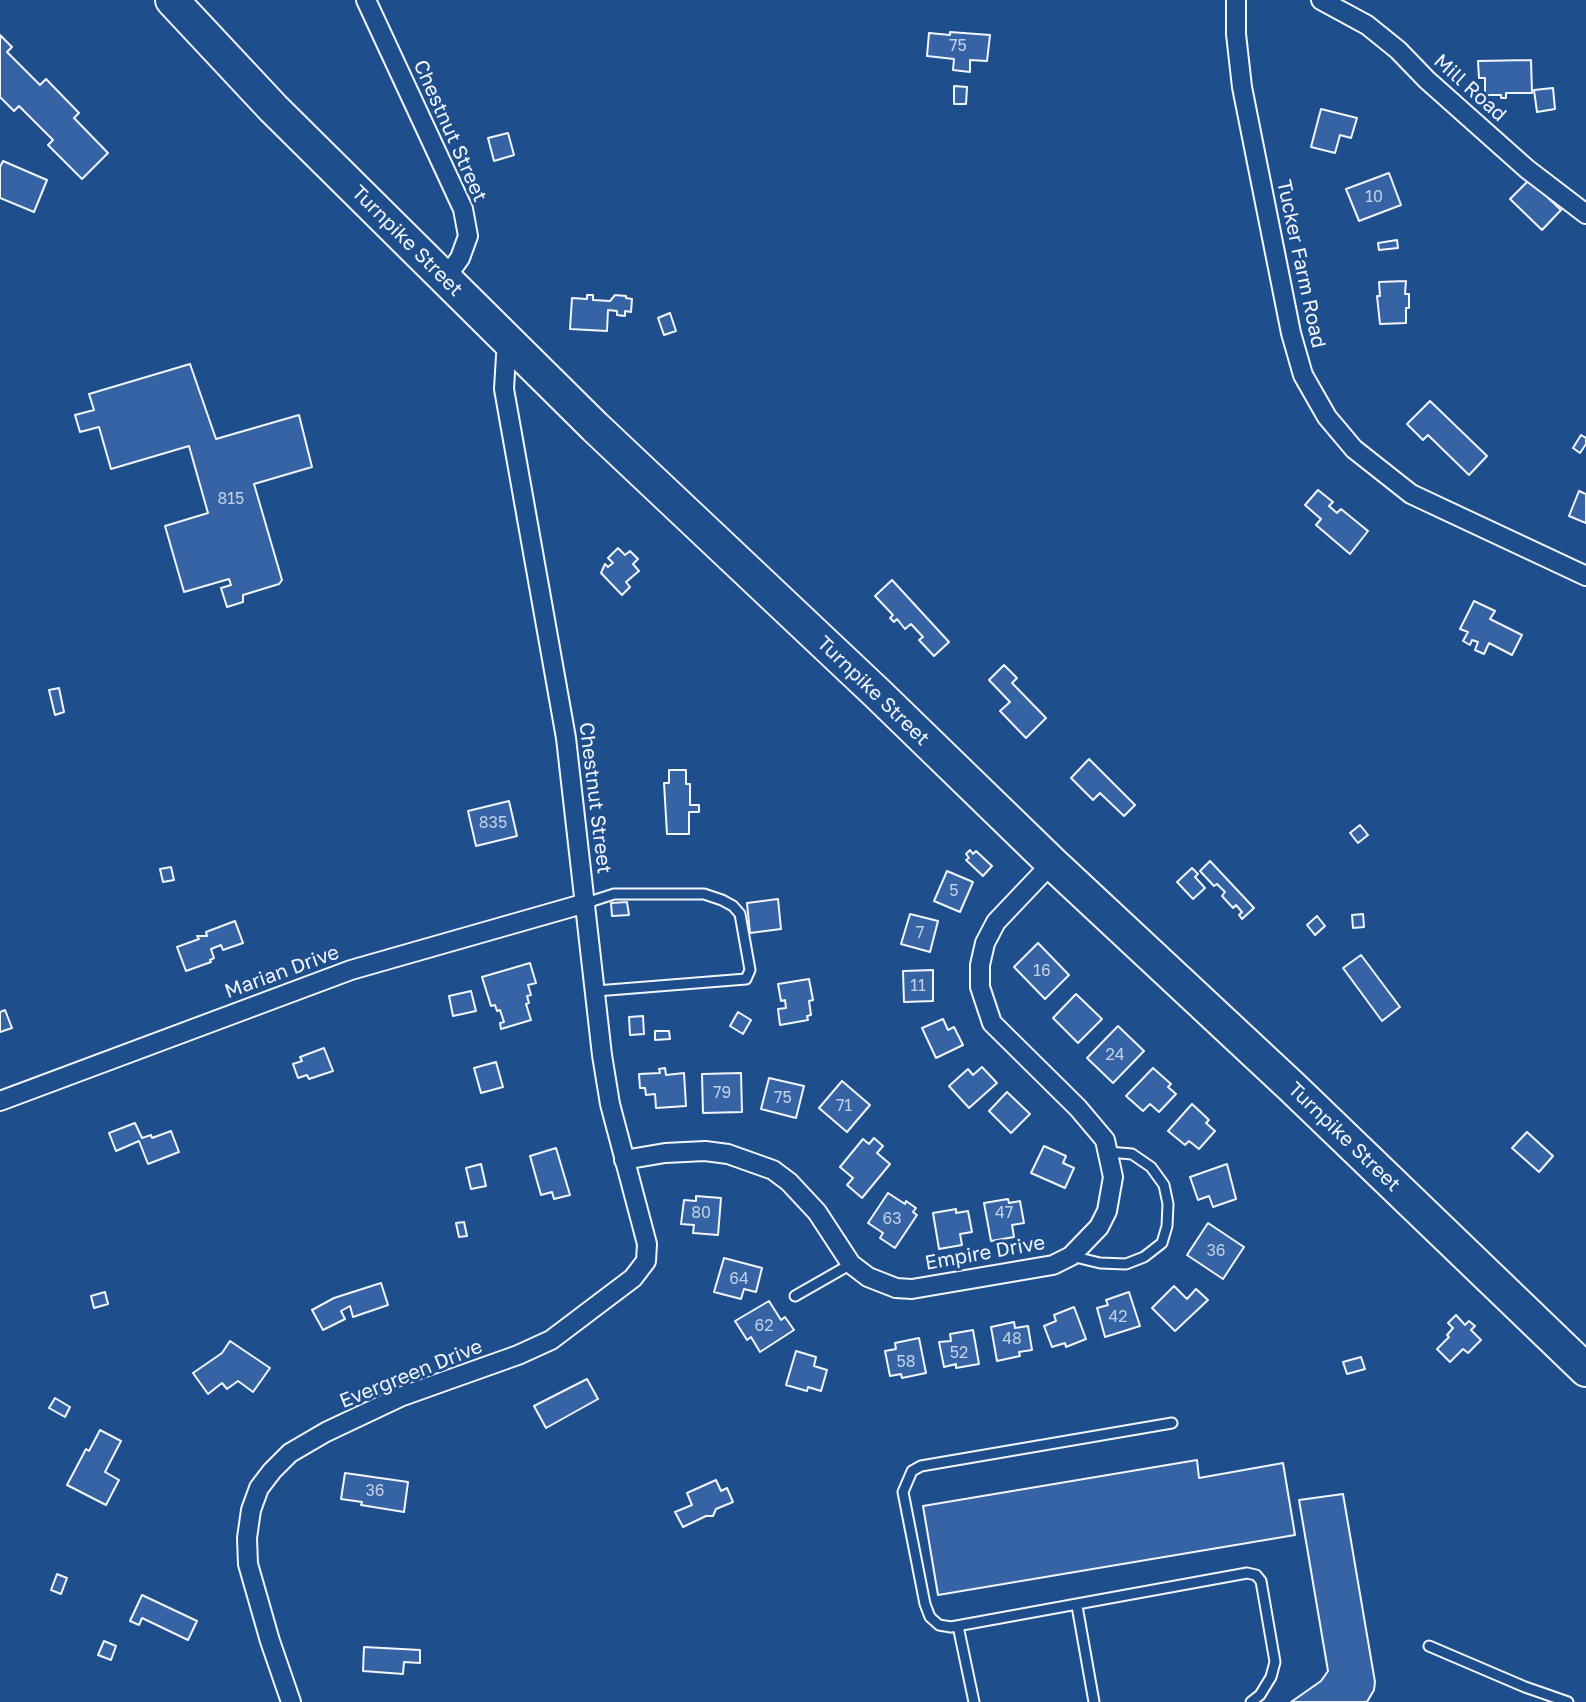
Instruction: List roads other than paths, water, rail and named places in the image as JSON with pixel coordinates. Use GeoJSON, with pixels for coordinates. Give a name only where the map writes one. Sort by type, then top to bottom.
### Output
{"type":"FeatureCollection","features":[{"type":"Feature","properties":{"kind":"highway","name":"Turnpike Street"},"geometry":{"type":"LineString","coordinates":[[172,0],[273,108],[595,427],[1586,1370]]}},
{"type":"Feature","properties":{"kind":"street","name":"Chestnut Street"},"geometry":{"type":"LineString","coordinates":[[366,0],[463,209],[468,236],[460,258],[444,280]]}},
{"type":"Feature","properties":{"kind":"street","name":"Tucker Farm Road"},"geometry":{"type":"LineString","coordinates":[[1236,0],[1242,87],[1291,333],[1303,375],[1327,417],[1354,449],[1411,494],[1586,576]]}},
{"type":"Feature","properties":{"kind":"street","name":"Mill Road"},"geometry":{"type":"LineString","coordinates":[[1321,0],[1367,25],[1390,43],[1527,169],[1586,214]]}},
{"type":"Feature","properties":{"kind":"street","name":"Chestnut Street"},"geometry":{"type":"LineString","coordinates":[[507,339],[504,389],[566,738],[610,1104],[647,1244],[646,1261]]}},
{"type":"Feature","properties":{"kind":"street","name":"Empire Drive"},"geometry":{"type":"LineString","coordinates":[[624,1160],[665,1153],[705,1151],[728,1154],[773,1170],[817,1212],[851,1264],[882,1285],[912,1289],[1053,1265],[1071,1256],[1099,1227],[1107,1211],[1113,1177],[1105,1140],[1094,1125],[992,1023],[980,987],[980,965],[985,943],[996,922],[1052,863]]}},
{"type":"Feature","properties":{"kind":"street","name":"Marian Drive"},"geometry":{"type":"LineString","coordinates":[[0,1101],[351,970],[586,903]]}},
{"type":"Feature","properties":{"kind":"street","name":"Evergreen Drive"},"geometry":{"type":"LineString","coordinates":[[291,1702],[248,1564],[247,1538],[251,1510],[259,1488],[272,1471],[290,1453],[326,1432],[400,1397],[551,1340],[633,1278],[646,1261]]}},
{"type":"Feature","properties":{"kind":"lane"},"geometry":{"type":"LineString","coordinates":[[586,903],[614,894],[704,894],[722,900],[740,914],[750,970],[746,979],[596,991]]}},
{"type":"Feature","properties":{"kind":"lane"},"geometry":{"type":"LineString","coordinates":[[1071,1256],[1100,1263],[1126,1264],[1144,1257],[1162,1243],[1168,1204],[1164,1185],[1151,1167],[1132,1154],[1108,1152]]}},
{"type":"Feature","properties":{"kind":"lane"},"geometry":{"type":"LineString","coordinates":[[795,1296],[851,1264]]}},
{"type":"Feature","properties":{"kind":"lane"},"geometry":{"type":"LineString","coordinates":[[1172,1423],[921,1466],[912,1471],[903,1492],[925,1604],[930,1617],[939,1625],[958,1626],[1247,1573],[1256,1575],[1261,1581],[1275,1662],[1265,1686],[1251,1702]]}},
{"type":"Feature","properties":{"kind":"lane"},"geometry":{"type":"LineString","coordinates":[[1077,1606],[1094,1702]]}},
{"type":"Feature","properties":{"kind":"lane"},"geometry":{"type":"LineString","coordinates":[[958,1626],[974,1702]]}},
{"type":"Feature","properties":{"kind":"lane"},"geometry":{"type":"LineString","coordinates":[[1429,1646],[1568,1702]]}}]}
